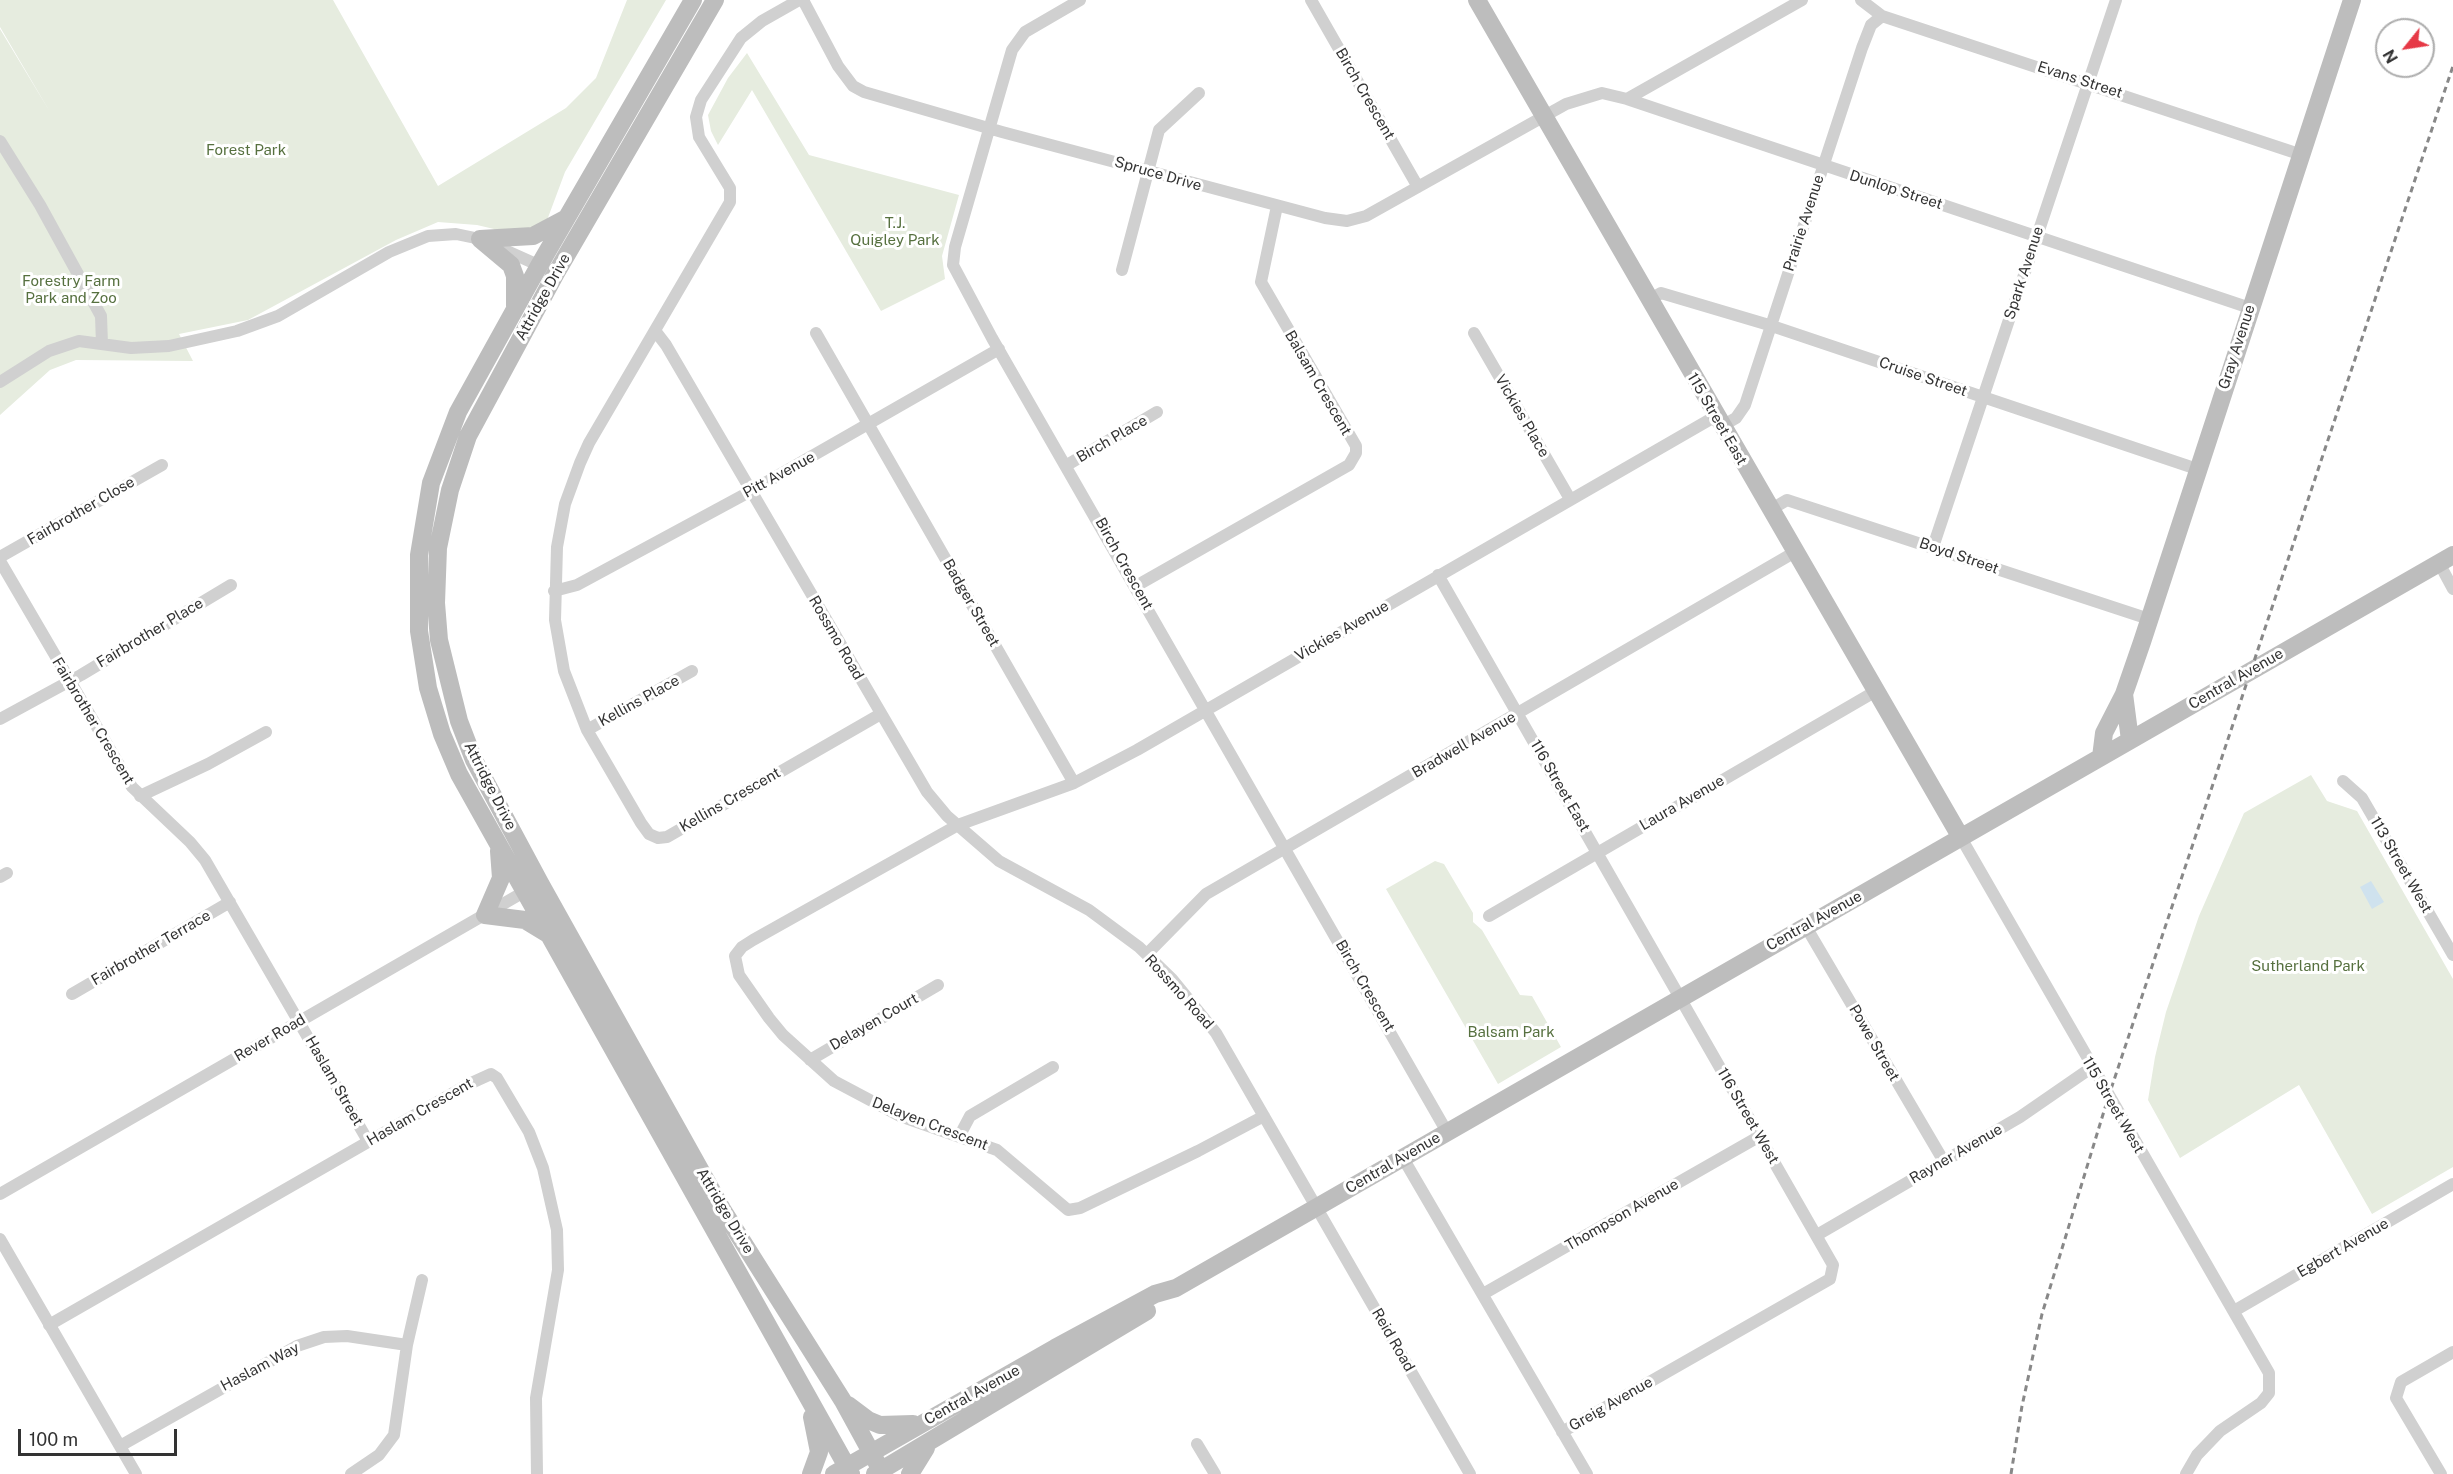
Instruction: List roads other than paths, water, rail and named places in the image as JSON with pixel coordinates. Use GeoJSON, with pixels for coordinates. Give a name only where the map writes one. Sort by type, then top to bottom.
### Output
{"type":"FeatureCollection","features":[{"type":"Feature","properties":{"kind":"main road","name":"Attridge Drive"},"geometry":{"type":"LineString","coordinates":[[693,0],[569,216],[548,269],[468,436],[447,499],[436,575],[439,640],[459,721],[474,760],[532,887],[548,934],[805,1392],[844,1471]]}},
{"type":"Feature","properties":{"kind":"main road","name":"Attridge Drive"},"geometry":{"type":"LineString","coordinates":[[715,0],[548,269],[515,308],[458,412],[431,483],[419,555],[417,595],[419,631],[428,688],[436,716],[459,774],[497,843],[532,887],[722,1209],[843,1401],[871,1452],[876,1473]]}},
{"type":"Feature","properties":{"kind":"main road","name":"115 Street East"},"geometry":{"type":"LineString","coordinates":[[1477,0],[1960,836]]}},
{"type":"Feature","properties":{"kind":"main road","name":"Gray Avenue"},"geometry":{"type":"LineString","coordinates":[[2101,757],[2104,733],[2124,694],[2150,619],[2302,155],[2348,1]]}},
{"type":"Feature","properties":{"kind":"main road"},"geometry":{"type":"LineString","coordinates":[[480,239],[533,236],[569,216]]}},
{"type":"Feature","properties":{"kind":"main road"},"geometry":{"type":"LineString","coordinates":[[480,239],[511,265],[515,276],[515,308]]}},
{"type":"Feature","properties":{"kind":"main road","name":"Central Avenue"},"geometry":{"type":"LineString","coordinates":[[876,1473],[1159,1304],[1176,1288],[1679,997],[2446,559]]}},
{"type":"Feature","properties":{"kind":"main road","name":"Gray Avenue"},"geometry":{"type":"LineString","coordinates":[[2124,694],[2130,740]]}},
{"type":"Feature","properties":{"kind":"main road"},"geometry":{"type":"LineString","coordinates":[[497,843],[501,879],[485,915],[525,920],[548,934]]}},
{"type":"Feature","properties":{"kind":"main road","name":"Central Avenue"},"geometry":{"type":"LineString","coordinates":[[844,1471],[871,1452],[921,1423],[1155,1294],[1176,1288]]}},
{"type":"Feature","properties":{"kind":"main road"},"geometry":{"type":"LineString","coordinates":[[805,1392],[818,1441],[817,1463],[812,1474]]}},
{"type":"Feature","properties":{"kind":"main road"},"geometry":{"type":"LineString","coordinates":[[843,1401],[868,1420],[880,1425],[921,1423]]}},
{"type":"Feature","properties":{"kind":"main road"},"geometry":{"type":"LineString","coordinates":[[910,1474],[931,1441]]}},
{"type":"Feature","properties":{"kind":"main road"},"geometry":{"type":"LineString","coordinates":[[844,1471],[876,1473]]}},
{"type":"Feature","properties":{"kind":"street"},"geometry":{"type":"LineString","coordinates":[[656,332],[730,202],[730,188],[699,137],[696,117],[701,100],[741,38],[762,21],[801,0]]}},
{"type":"Feature","properties":{"kind":"street","name":"Spruce Drive"},"geometry":{"type":"LineString","coordinates":[[801,0],[838,66],[853,86],[864,92],[988,129],[1277,206],[1347,221],[1366,216],[1543,117]]}},
{"type":"Feature","properties":{"kind":"street","name":"Birch Crescent"},"geometry":{"type":"LineString","coordinates":[[1080,0],[1020,38],[1012,50],[955,247],[953,265],[999,350],[1067,465],[1447,1132]]}},
{"type":"Feature","properties":{"kind":"street","name":"Birch Crescent"},"geometry":{"type":"LineString","coordinates":[[1311,0],[1418,187]]}},
{"type":"Feature","properties":{"kind":"street"},"geometry":{"type":"LineString","coordinates":[[1627,99],[1802,0]]}},
{"type":"Feature","properties":{"kind":"street","name":"Evans Street"},"geometry":{"type":"LineString","coordinates":[[1861,0],[1882,16],[2302,155]]}},
{"type":"Feature","properties":{"kind":"street","name":"Spark Avenue"},"geometry":{"type":"LineString","coordinates":[[1933,547],[2116,0]]}},
{"type":"Feature","properties":{"kind":"street","name":"Prairie Avenue"},"geometry":{"type":"LineString","coordinates":[[1719,421],[1736,418],[1745,405],[1769,325],[1870,25],[1882,16]]}},
{"type":"Feature","properties":{"kind":"street"},"geometry":{"type":"LineString","coordinates":[[1122,270],[1159,130],[1199,93]]}},
{"type":"Feature","properties":{"kind":"street","name":"Dunlop Street"},"geometry":{"type":"LineString","coordinates":[[1543,117],[1566,104],[1602,93],[1627,99],[2250,308]]}},
{"type":"Feature","properties":{"kind":"street"},"geometry":{"type":"LineString","coordinates":[[0,141],[40,205],[101,316],[102,344]]}},
{"type":"Feature","properties":{"kind":"street","name":"Balsam Crescent"},"geometry":{"type":"LineString","coordinates":[[1136,586],[1349,465],[1356,453],[1356,446],[1261,282],[1261,271],[1277,206]]}},
{"type":"Feature","properties":{"kind":"street"},"geometry":{"type":"LineString","coordinates":[[0,382],[48,351],[79,341],[131,348],[169,346],[217,338],[278,316],[389,252],[428,236],[456,234],[480,239],[548,269]]}},
{"type":"Feature","properties":{"kind":"street","name":"Cruise Street"},"geometry":{"type":"LineString","coordinates":[[1649,300],[1661,293],[1769,325],[2198,469]]}},
{"type":"Feature","properties":{"kind":"street","name":"Rossmo Road"},"geometry":{"type":"LineString","coordinates":[[656,332],[666,345],[879,715],[927,792],[958,825],[999,861],[1089,910],[1147,954],[1188,998],[1216,1033],[1317,1207]]}},
{"type":"Feature","properties":{"kind":"street","name":"Kellins Crescent"},"geometry":{"type":"LineString","coordinates":[[656,332],[589,443],[572,483],[561,523],[554,591],[558,645],[564,671],[587,730],[641,823],[649,834],[658,838],[667,837],[879,715]]}},
{"type":"Feature","properties":{"kind":"street","name":"Badger Street"},"geometry":{"type":"LineString","coordinates":[[816,333],[1074,783]]}},
{"type":"Feature","properties":{"kind":"street","name":"Vickies Place"},"geometry":{"type":"LineString","coordinates":[[1474,333],[1570,500]]}},
{"type":"Feature","properties":{"kind":"street","name":"Pitt Avenue"},"geometry":{"type":"LineString","coordinates":[[554,591],[577,585],[751,491],[999,350]]}},
{"type":"Feature","properties":{"kind":"street","name":"Birch Place"},"geometry":{"type":"LineString","coordinates":[[1067,465],[1157,412]]}},
{"type":"Feature","properties":{"kind":"street","name":"Vickies Avenue"},"geometry":{"type":"LineString","coordinates":[[958,825],[1074,783],[1207,710],[1570,500],[1719,421]]}},
{"type":"Feature","properties":{"kind":"street","name":"Fairbrother Close"},"geometry":{"type":"LineString","coordinates":[[0,559],[162,465]]}},
{"type":"Feature","properties":{"kind":"street","name":"Boyd Street"},"geometry":{"type":"LineString","coordinates":[[1770,510],[1787,500],[2150,619]]}},
{"type":"Feature","properties":{"kind":"street","name":"Bradwell Avenue"},"geometry":{"type":"LineString","coordinates":[[1147,954],[1206,894],[1795,552]]}},
{"type":"Feature","properties":{"kind":"street","name":"Fairbrother Crescent"},"geometry":{"type":"LineString","coordinates":[[0,559],[127,779],[140,796],[190,842],[205,860],[299,1021]]}},
{"type":"Feature","properties":{"kind":"street"},"geometry":{"type":"LineString","coordinates":[[2446,559],[2453,588]]}},
{"type":"Feature","properties":{"kind":"street","name":"116 Street East"},"geometry":{"type":"LineString","coordinates":[[1438,575],[1679,997]]}},
{"type":"Feature","properties":{"kind":"street","name":"Fairbrother Place"},"geometry":{"type":"LineString","coordinates":[[0,719],[231,585]]}},
{"type":"Feature","properties":{"kind":"street","name":"Kellins Place"},"geometry":{"type":"LineString","coordinates":[[587,730],[692,672]]}},
{"type":"Feature","properties":{"kind":"street","name":"Laura Avenue"},"geometry":{"type":"LineString","coordinates":[[1489,916],[1876,691]]}},
{"type":"Feature","properties":{"kind":"street"},"geometry":{"type":"LineString","coordinates":[[140,796],[208,764],[266,732]]}},
{"type":"Feature","properties":{"kind":"street","name":"113 Street West"},"geometry":{"type":"LineString","coordinates":[[2343,781],[2362,798],[2447,933],[2453,955]]}},
{"type":"Feature","properties":{"kind":"street","name":"Delayen Crescent"},"geometry":{"type":"LineString","coordinates":[[958,825],[753,940],[738,951],[735,965],[754,997],[783,1035],[834,1081],[876,1105],[997,1150],[1068,1210],[1080,1208],[1264,1116]]}},
{"type":"Feature","properties":{"kind":"street","name":"115 Street West"},"geometry":{"type":"LineString","coordinates":[[1960,836],[2091,1068],[2269,1373],[2269,1393],[2261,1403],[2220,1431],[2197,1455],[2186,1474]]}},
{"type":"Feature","properties":{"kind":"street","name":"Rever Road"},"geometry":{"type":"LineString","coordinates":[[0,1194],[532,887]]}},
{"type":"Feature","properties":{"kind":"street","name":"Fairbrother Terrace"},"geometry":{"type":"LineString","coordinates":[[72,994],[230,902]]}},
{"type":"Feature","properties":{"kind":"street","name":"Powe Street"},"geometry":{"type":"LineString","coordinates":[[1805,925],[1943,1160]]}},
{"type":"Feature","properties":{"kind":"street","name":"Delayen Court"},"geometry":{"type":"LineString","coordinates":[[810,1060],[938,985]]}},
{"type":"Feature","properties":{"kind":"street","name":"116 Street West"},"geometry":{"type":"LineString","coordinates":[[1679,997],[1817,1235]]}},
{"type":"Feature","properties":{"kind":"street","name":"Haslam Street"},"geometry":{"type":"LineString","coordinates":[[299,1021],[368,1141]]}},
{"type":"Feature","properties":{"kind":"street"},"geometry":{"type":"LineString","coordinates":[[960,1135],[970,1116],[1053,1067]]}},
{"type":"Feature","properties":{"kind":"street","name":"Rayner Avenue"},"geometry":{"type":"LineString","coordinates":[[1817,1235],[2020,1117],[2091,1068]]}},
{"type":"Feature","properties":{"kind":"street","name":"Haslam Crescent"},"geometry":{"type":"LineString","coordinates":[[49,1325],[368,1141],[491,1074],[497,1078],[529,1132],[543,1168],[557,1230],[558,1270],[536,1398],[537,1474]]}},
{"type":"Feature","properties":{"kind":"street","name":"Thompson Avenue"},"geometry":{"type":"LineString","coordinates":[[1483,1294],[1760,1136]]}},
{"type":"Feature","properties":{"kind":"street","name":"Greig Avenue"},"geometry":{"type":"LineString","coordinates":[[1403,1158],[1562,1432],[1830,1279],[1833,1265],[1817,1235]]}},
{"type":"Feature","properties":{"kind":"street","name":"Egbert Avenue"},"geometry":{"type":"LineString","coordinates":[[2234,1311],[2453,1184]]}},
{"type":"Feature","properties":{"kind":"street","name":"Reid Road"},"geometry":{"type":"LineString","coordinates":[[1317,1207],[1470,1474]]}},
{"type":"Feature","properties":{"kind":"street"},"geometry":{"type":"LineString","coordinates":[[0,1239],[136,1474]]}},
{"type":"Feature","properties":{"kind":"street"},"geometry":{"type":"LineString","coordinates":[[351,1474],[380,1455],[394,1435],[407,1345],[422,1280]]}},
{"type":"Feature","properties":{"kind":"street","name":"Haslam Way"},"geometry":{"type":"LineString","coordinates":[[120,1446],[297,1346],[324,1336],[347,1336],[407,1345]]}},
{"type":"Feature","properties":{"kind":"street"},"geometry":{"type":"LineString","coordinates":[[2441,1474],[2396,1398],[2401,1382],[2453,1352]]}},
{"type":"Feature","properties":{"kind":"street"},"geometry":{"type":"LineString","coordinates":[[1562,1432],[1587,1474]]}},
{"type":"Feature","properties":{"kind":"street"},"geometry":{"type":"LineString","coordinates":[[1197,1444],[1215,1474]]}},
{"type":"Feature","properties":{"kind":"water"},"geometry":{"type":"Polygon","coordinates":[[[2371,881],[2384,902],[2372,909],[2360,887],[2371,881]]]}},
{"type":"Feature","properties":{"kind":"railway"},"geometry":{"type":"LineString","coordinates":[[2011,1474],[2022,1406],[2042,1314],[2108,1098],[2453,66]]}},
{"type":"Feature","properties":{"kind":"park label","name":"Forest Park"},"geometry":{"type":"Point","coordinates":[246,150]}},
{"type":"Feature","properties":{"kind":"park label","name":"T.J. Quigley Park"},"geometry":{"type":"Point","coordinates":[895,232]}},
{"type":"Feature","properties":{"kind":"park label","name":"Forestry Farm Park and Zoo"},"geometry":{"type":"Point","coordinates":[71,290]}},
{"type":"Feature","properties":{"kind":"park label","name":"Sutherland Park"},"geometry":{"type":"Point","coordinates":[2308,966]}},
{"type":"Feature","properties":{"kind":"park label","name":"Balsam Park"},"geometry":{"type":"Point","coordinates":[1511,1032]}}]}
